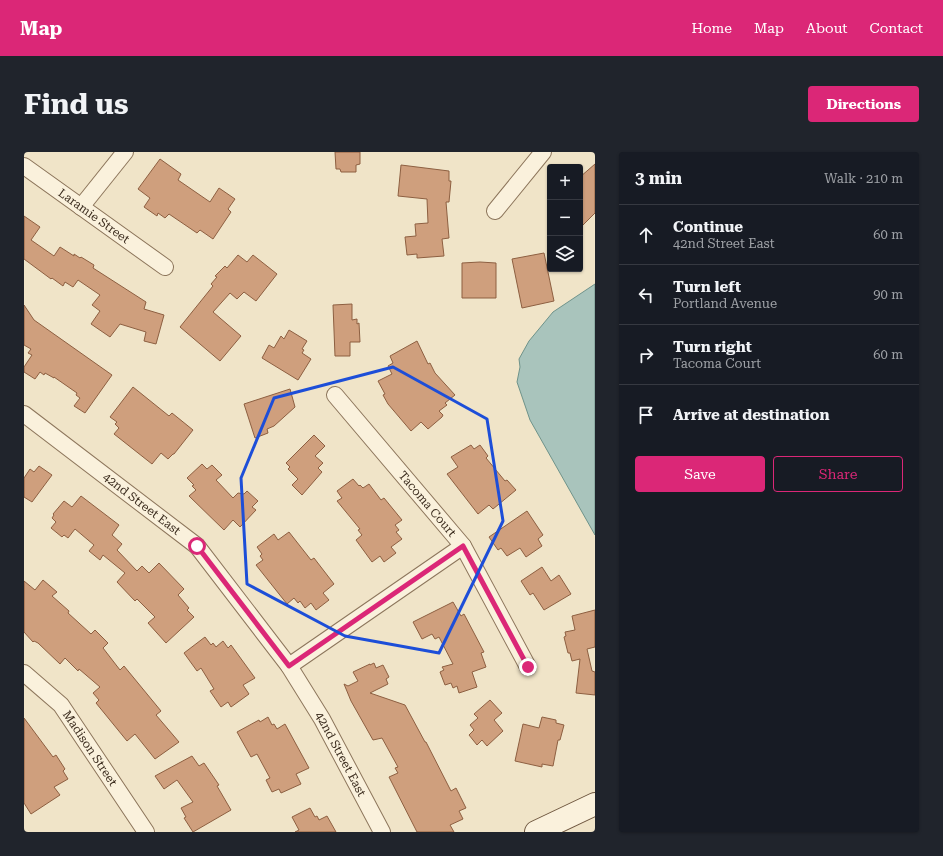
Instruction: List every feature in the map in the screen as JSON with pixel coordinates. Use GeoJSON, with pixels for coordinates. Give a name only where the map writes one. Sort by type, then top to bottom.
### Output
{"type":"FeatureCollection","features":[{"type":"Feature","properties":{"kind":"street"},"geometry":{"type":"LineString","coordinates":[[81,207],[125,152]]}},
{"type":"Feature","properties":{"kind":"street"},"geometry":{"type":"LineString","coordinates":[[495,211],[542,152]]}},
{"type":"Feature","properties":{"kind":"street","name":"Laramie Street"},"geometry":{"type":"LineString","coordinates":[[24,166],[165,267]]}},
{"type":"Feature","properties":{"kind":"street","name":"Tacoma Court"},"geometry":{"type":"LineString","coordinates":[[335,395],[463,546],[528,667]]}},
{"type":"Feature","properties":{"kind":"street","name":"42nd Street East"},"geometry":{"type":"LineString","coordinates":[[24,414],[197,546],[289,666],[322,719],[382,832]]}},
{"type":"Feature","properties":{"kind":"street"},"geometry":{"type":"LineString","coordinates":[[289,666],[463,546]]}},
{"type":"Feature","properties":{"kind":"street","name":"Madison Street"},"geometry":{"type":"LineString","coordinates":[[24,673],[61,705],[146,832]]}},
{"type":"Feature","properties":{"kind":"street"},"geometry":{"type":"LineString","coordinates":[[536,832],[595,804]]}},
{"type":"Feature","properties":{"kind":"highlighted area"},"geometry":{"type":"Polygon","coordinates":[[[393,367],[487,419],[503,521],[439,653],[345,636],[247,584],[241,478],[274,398],[393,367]]]}},
{"type":"Feature","properties":{"kind":"water"},"geometry":{"type":"Polygon","coordinates":[[[595,284],[595,535],[530,420],[517,382],[520,367],[519,359],[529,341],[553,312],[595,284]]]}},
{"type":"Feature","properties":{"kind":"building"},"geometry":{"type":"Polygon","coordinates":[[[335,152],[360,152],[360,164],[356,165],[356,172],[341,172],[340,169],[336,169],[335,152]]]}},
{"type":"Feature","properties":{"kind":"building"},"geometry":{"type":"Polygon","coordinates":[[[160,159],[181,174],[178,180],[210,202],[219,188],[235,199],[228,209],[231,212],[213,239],[200,230],[197,233],[169,214],[165,218],[158,213],[157,216],[144,207],[150,198],[138,189],[160,159]]]}},
{"type":"Feature","properties":{"kind":"building"},"geometry":{"type":"Polygon","coordinates":[[[595,164],[595,213],[583,225],[583,200],[583,174],[595,164]]]}},
{"type":"Feature","properties":{"kind":"building"},"geometry":{"type":"Polygon","coordinates":[[[401,165],[449,171],[449,181],[451,181],[449,202],[446,202],[449,238],[442,239],[444,256],[417,258],[417,254],[407,255],[405,237],[416,236],[415,224],[428,223],[427,199],[398,196],[401,165]]]}},
{"type":"Feature","properties":{"kind":"building"},"geometry":{"type":"Polygon","coordinates":[[[24,216],[40,227],[31,240],[54,256],[60,247],[74,256],[74,254],[80,258],[81,257],[94,265],[93,268],[146,302],[144,309],[164,315],[156,344],[144,341],[146,332],[120,324],[110,337],[91,324],[100,311],[92,305],[100,295],[78,280],[73,287],[65,282],[63,286],[24,259],[24,216]]]}},
{"type":"Feature","properties":{"kind":"building"},"geometry":{"type":"Polygon","coordinates":[[[544,253],[554,301],[522,308],[512,259],[544,253]]]}},
{"type":"Feature","properties":{"kind":"building"},"geometry":{"type":"Polygon","coordinates":[[[238,255],[247,262],[253,255],[277,274],[256,301],[244,292],[237,299],[230,293],[213,312],[241,336],[220,361],[180,327],[213,286],[211,284],[217,277],[215,276],[225,266],[227,268],[238,255]]]}},
{"type":"Feature","properties":{"kind":"building"},"geometry":{"type":"Polygon","coordinates":[[[462,263],[496,263],[496,298],[462,298],[462,263]]]}},
{"type":"Feature","properties":{"kind":"building"},"geometry":{"type":"Polygon","coordinates":[[[352,304],[352,320],[357,319],[357,324],[359,323],[360,342],[350,342],[350,356],[335,356],[333,305],[352,304]]]}},
{"type":"Feature","properties":{"kind":"building"},"geometry":{"type":"Polygon","coordinates":[[[24,305],[34,320],[112,375],[85,413],[74,406],[80,398],[76,395],[77,393],[54,377],[45,373],[44,375],[40,372],[35,379],[24,372],[24,367],[32,355],[28,353],[31,349],[24,345],[24,305]]]}},
{"type":"Feature","properties":{"kind":"building"},"geometry":{"type":"Polygon","coordinates":[[[289,330],[307,341],[302,349],[304,350],[302,353],[311,359],[298,380],[262,358],[269,345],[274,348],[281,336],[284,339],[289,330]]]}},
{"type":"Feature","properties":{"kind":"building"},"geometry":{"type":"Polygon","coordinates":[[[417,341],[428,364],[430,363],[435,373],[455,395],[445,403],[447,405],[439,411],[443,415],[442,417],[428,429],[421,422],[411,431],[388,404],[383,395],[385,394],[378,381],[392,374],[388,366],[393,363],[390,356],[417,341]]]}},
{"type":"Feature","properties":{"kind":"building"},"geometry":{"type":"Polygon","coordinates":[[[133,387],[169,416],[172,413],[193,430],[174,454],[168,459],[161,453],[152,464],[114,434],[119,428],[115,424],[117,422],[110,417],[133,387]]]}},
{"type":"Feature","properties":{"kind":"building"},"geometry":{"type":"Polygon","coordinates":[[[290,389],[295,407],[274,426],[267,429],[268,433],[255,438],[244,404],[290,389]]]}},
{"type":"Feature","properties":{"kind":"building"},"geometry":{"type":"Polygon","coordinates":[[[314,435],[325,446],[315,456],[323,463],[318,468],[322,472],[302,495],[292,485],[298,479],[288,469],[290,467],[286,463],[314,435]]]}},
{"type":"Feature","properties":{"kind":"building"},"geometry":{"type":"Polygon","coordinates":[[[471,445],[474,449],[480,445],[488,456],[486,458],[505,481],[507,480],[516,490],[493,509],[489,505],[478,514],[447,474],[458,467],[451,457],[471,445]]]}},
{"type":"Feature","properties":{"kind":"building"},"geometry":{"type":"Polygon","coordinates":[[[202,464],[207,469],[212,465],[222,475],[216,480],[233,498],[238,493],[244,494],[247,491],[258,501],[252,507],[256,510],[240,527],[233,520],[224,530],[189,496],[196,490],[192,486],[194,485],[187,478],[202,464]]]}},
{"type":"Feature","properties":{"kind":"building"},"geometry":{"type":"Polygon","coordinates":[[[39,466],[52,475],[32,502],[24,497],[24,478],[30,469],[34,472],[39,466]]]}},
{"type":"Feature","properties":{"kind":"building"},"geometry":{"type":"Polygon","coordinates":[[[353,479],[363,488],[369,484],[381,500],[384,498],[402,520],[395,525],[399,530],[396,532],[402,539],[391,547],[396,553],[384,562],[380,556],[372,562],[356,540],[362,535],[358,530],[360,529],[337,501],[342,498],[337,491],[353,479]]]}},
{"type":"Feature","properties":{"kind":"building"},"geometry":{"type":"Polygon","coordinates":[[[81,496],[119,525],[112,535],[122,544],[117,550],[137,571],[142,566],[149,573],[159,563],[184,589],[178,595],[189,608],[187,610],[194,617],[166,643],[148,623],[155,617],[137,599],[135,601],[117,582],[125,573],[103,555],[100,560],[89,551],[94,545],[75,529],[68,538],[64,535],[62,537],[51,528],[56,522],[52,518],[54,515],[53,514],[64,501],[72,507],[81,496]]]}},
{"type":"Feature","properties":{"kind":"building"},"geometry":{"type":"Polygon","coordinates":[[[527,511],[543,535],[538,539],[542,546],[526,557],[520,548],[507,556],[501,548],[498,550],[489,537],[527,511]]]}},
{"type":"Feature","properties":{"kind":"building"},"geometry":{"type":"Polygon","coordinates":[[[289,532],[311,560],[314,558],[334,584],[323,593],[329,600],[316,610],[311,603],[305,608],[300,601],[298,603],[294,598],[287,604],[256,565],[263,560],[260,556],[262,554],[257,547],[274,534],[278,540],[289,532]]]}},
{"type":"Feature","properties":{"kind":"building"},"geometry":{"type":"Polygon","coordinates":[[[542,567],[551,581],[559,575],[571,594],[544,610],[533,593],[530,595],[521,581],[542,567]]]}},
{"type":"Feature","properties":{"kind":"building"},"geometry":{"type":"Polygon","coordinates":[[[43,580],[57,592],[52,596],[69,611],[68,613],[91,634],[95,630],[108,643],[103,648],[120,670],[124,666],[161,711],[156,715],[179,742],[155,759],[135,734],[127,741],[96,703],[99,700],[93,693],[100,687],[79,669],[78,671],[65,658],[60,664],[38,643],[33,642],[24,632],[24,581],[35,590],[43,580]]]}},
{"type":"Feature","properties":{"kind":"building"},"geometry":{"type":"Polygon","coordinates":[[[453,602],[461,616],[464,614],[484,652],[481,653],[486,667],[472,672],[477,687],[459,693],[457,686],[453,688],[451,683],[445,685],[440,672],[444,670],[442,667],[453,664],[439,637],[435,639],[432,634],[422,639],[413,622],[453,602]]]}},
{"type":"Feature","properties":{"kind":"building"},"geometry":{"type":"Polygon","coordinates":[[[595,610],[595,647],[587,649],[592,671],[595,672],[595,695],[576,693],[580,659],[572,661],[570,653],[568,653],[564,637],[566,636],[565,632],[575,630],[572,616],[595,610]]]}},
{"type":"Feature","properties":{"kind":"building"},"geometry":{"type":"Polygon","coordinates":[[[205,637],[211,645],[213,643],[216,647],[223,641],[228,648],[231,645],[255,678],[243,685],[249,694],[231,707],[228,702],[221,707],[210,691],[214,689],[201,668],[197,671],[184,653],[205,637]]]}},
{"type":"Feature","properties":{"kind":"building"},"geometry":{"type":"Polygon","coordinates":[[[374,663],[376,668],[383,665],[389,677],[386,679],[388,684],[370,693],[405,705],[451,791],[456,788],[466,808],[459,811],[463,819],[450,825],[454,832],[417,832],[389,777],[398,773],[395,768],[398,767],[382,738],[373,740],[351,701],[344,684],[348,686],[358,681],[353,672],[374,663]]]}},
{"type":"Feature","properties":{"kind":"building"},"geometry":{"type":"Polygon","coordinates":[[[490,700],[502,713],[494,720],[503,731],[487,746],[482,740],[477,745],[469,735],[474,730],[470,725],[478,718],[474,714],[490,700]]]}},
{"type":"Feature","properties":{"kind":"building"},"geometry":{"type":"Polygon","coordinates":[[[268,717],[272,725],[274,724],[277,729],[285,724],[309,768],[296,774],[301,784],[281,793],[279,789],[272,792],[266,780],[270,778],[257,754],[251,757],[237,732],[259,720],[260,722],[268,717]]]}},
{"type":"Feature","properties":{"kind":"building"},"geometry":{"type":"Polygon","coordinates":[[[542,717],[556,720],[556,723],[564,725],[560,740],[558,740],[553,766],[542,764],[542,767],[515,761],[523,724],[539,728],[542,717]]]}},
{"type":"Feature","properties":{"kind":"building"},"geometry":{"type":"Polygon","coordinates":[[[24,718],[53,757],[56,755],[65,769],[63,771],[68,779],[54,787],[60,795],[31,814],[24,803],[24,718]]]}},
{"type":"Feature","properties":{"kind":"building"},"geometry":{"type":"Polygon","coordinates":[[[192,756],[199,766],[204,763],[219,785],[217,786],[231,810],[193,832],[184,818],[186,817],[181,808],[193,802],[177,780],[164,789],[155,776],[192,756]]]}},
{"type":"Feature","properties":{"kind":"building"},"geometry":{"type":"Polygon","coordinates":[[[310,808],[315,817],[317,816],[319,820],[327,816],[336,832],[295,832],[299,830],[292,817],[310,808]]]}},
{"type":"Feature","properties":{"kind":"route"},"geometry":{"type":"LineString","coordinates":[[197,546],[289,666],[463,546],[528,667]]}}]}
